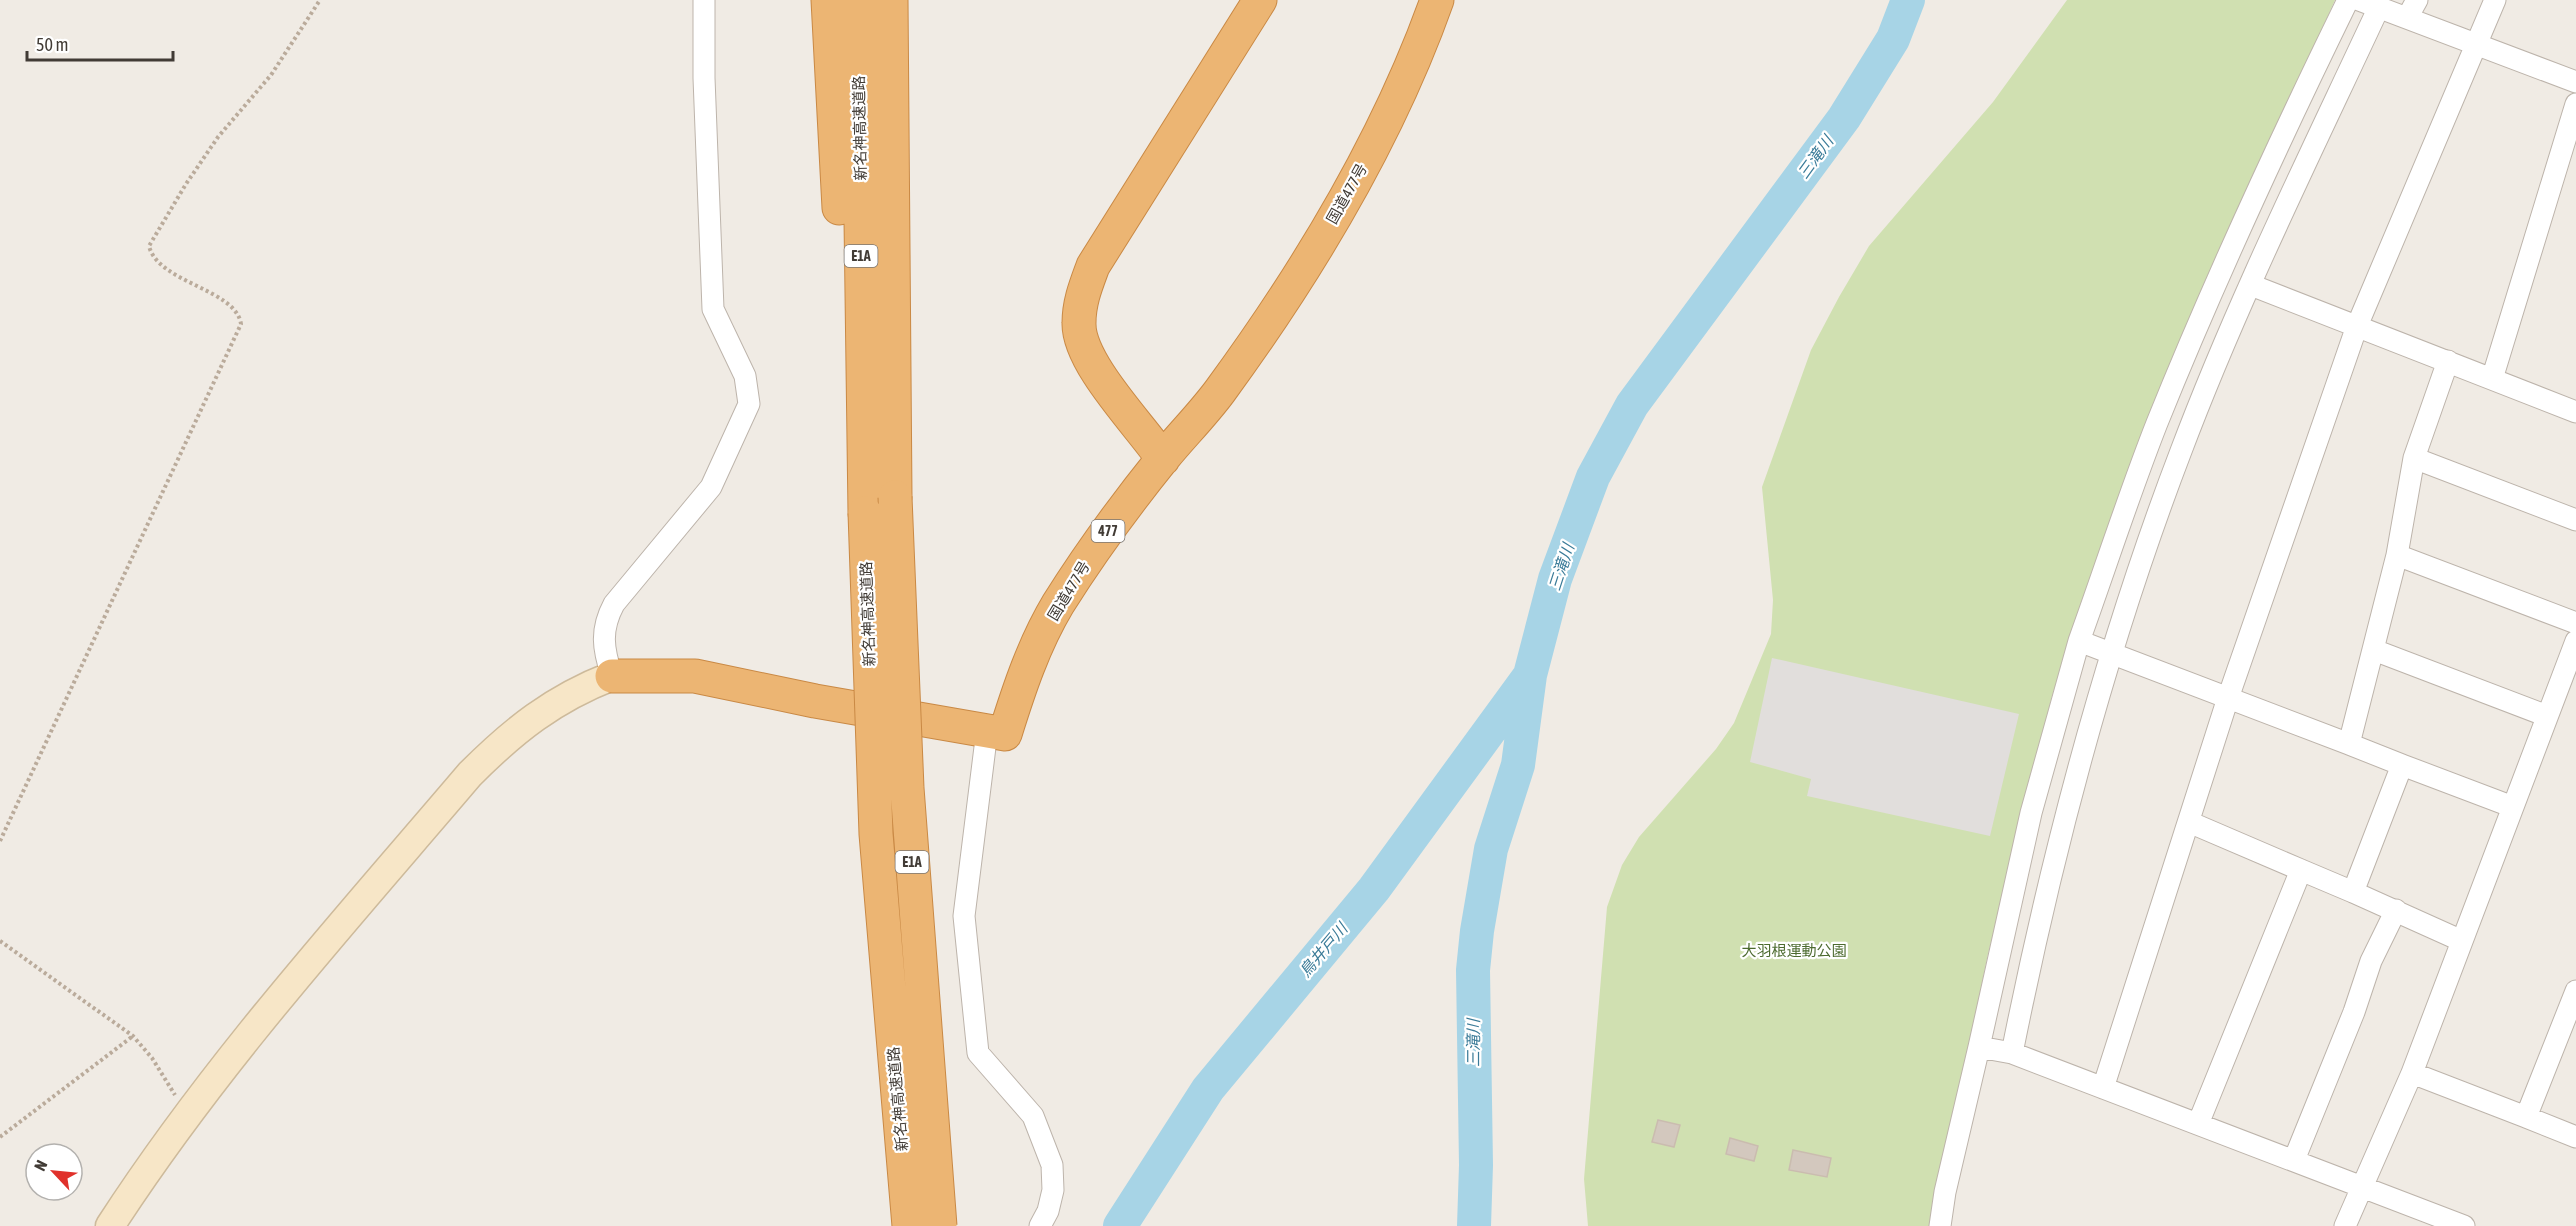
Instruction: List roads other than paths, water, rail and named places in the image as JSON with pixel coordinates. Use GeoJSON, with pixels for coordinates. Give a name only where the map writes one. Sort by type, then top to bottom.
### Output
{"type":"FeatureCollection","features":[{"type":"Feature","properties":{"kind":"highway"},"geometry":{"type":"LineString","coordinates":[[828,0],[840,211],[864,467]]}},
{"type":"Feature","properties":{"kind":"highway","name":"新名神高速道路"},"geometry":{"type":"LineString","coordinates":[[858,0],[864,513],[876,834],[909,1226]]}},
{"type":"Feature","properties":{"kind":"highway","name":"新名神高速道路"},"geometry":{"type":"LineString","coordinates":[[891,0],[895,497],[907,788],[940,1226]]}},
{"type":"Feature","properties":{"kind":"highway"},"geometry":{"type":"LineString","coordinates":[[891,51],[896,0]]}},
{"type":"Feature","properties":{"kind":"highway"},"geometry":{"type":"LineString","coordinates":[[1163,459],[1143,429],[1099,377],[1086,353],[1078,326],[1081,298],[1094,266],[1260,0]]}},
{"type":"Feature","properties":{"kind":"highway","name":"国道477号"},"geometry":{"type":"LineString","coordinates":[[987,731],[1005,734],[1024,675],[1057,606],[1101,540],[1163,459],[1219,392],[1274,314],[1354,185],[1420,47],[1437,0]]}},
{"type":"Feature","properties":{"kind":"highway"},"geometry":{"type":"LineString","coordinates":[[612,676],[695,676],[815,701],[987,731]]}},
{"type":"Feature","properties":{"kind":"street"},"geometry":{"type":"LineString","coordinates":[[110,1226],[263,1016],[470,774],[503,741],[537,714],[581,688],[612,676],[604,651],[603,633],[607,617],[614,604],[694,511],[711,487],[749,404],[745,375],[713,309],[704,78],[704,0]]}},
{"type":"Feature","properties":{"kind":"street"},"geometry":{"type":"LineString","coordinates":[[1940,1226],[1945,1192],[2031,813],[2079,641],[2156,425],[2211,294],[2289,121],[2348,0]]}},
{"type":"Feature","properties":{"kind":"street"},"geometry":{"type":"LineString","coordinates":[[2359,0],[2576,82]]}},
{"type":"Feature","properties":{"kind":"street"},"geometry":{"type":"LineString","coordinates":[[2407,18],[2417,0]]}},
{"type":"Feature","properties":{"kind":"street"},"geometry":{"type":"LineString","coordinates":[[2103,1088],[2228,698],[2357,326],[2495,0]]}},
{"type":"Feature","properties":{"kind":"street"},"geometry":{"type":"LineString","coordinates":[[2012,1053],[2059,836],[2110,654],[2182,448],[2251,285],[2379,7]]}},
{"type":"Feature","properties":{"kind":"street"},"geometry":{"type":"LineString","coordinates":[[2493,379],[2576,104]]}},
{"type":"Feature","properties":{"kind":"street"},"geometry":{"type":"LineString","coordinates":[[2251,285],[2576,412]]}},
{"type":"Feature","properties":{"kind":"street"},"geometry":{"type":"LineString","coordinates":[[2349,744],[2397,555],[2414,458],[2448,361]]}},
{"type":"Feature","properties":{"kind":"street"},"geometry":{"type":"LineString","coordinates":[[2414,458],[2576,520]]}},
{"type":"Feature","properties":{"kind":"street"},"geometry":{"type":"LineString","coordinates":[[2397,555],[2576,623]]}},
{"type":"Feature","properties":{"kind":"street"},"geometry":{"type":"LineString","coordinates":[[2079,641],[2513,807]]}},
{"type":"Feature","properties":{"kind":"street"},"geometry":{"type":"LineString","coordinates":[[2345,1226],[2412,1073],[2576,641]]}},
{"type":"Feature","properties":{"kind":"street"},"geometry":{"type":"LineString","coordinates":[[2374,650],[2547,716]]}},
{"type":"Feature","properties":{"kind":"street"},"geometry":{"type":"LineString","coordinates":[[987,731],[964,916],[978,1053],[1033,1116],[1052,1165],[1053,1190],[1048,1211],[1040,1226]]}},
{"type":"Feature","properties":{"kind":"street"},"geometry":{"type":"LineString","coordinates":[[2353,892],[2402,765]]}},
{"type":"Feature","properties":{"kind":"street"},"geometry":{"type":"LineString","coordinates":[[2189,822],[2396,910],[2462,941]]}},
{"type":"Feature","properties":{"kind":"street"},"geometry":{"type":"LineString","coordinates":[[2198,1124],[2301,870]]}},
{"type":"Feature","properties":{"kind":"street"},"geometry":{"type":"LineString","coordinates":[[2294,1160],[2354,1012],[2372,961],[2396,910]]}},
{"type":"Feature","properties":{"kind":"street"},"geometry":{"type":"LineString","coordinates":[[2526,1117],[2576,991]]}},
{"type":"Feature","properties":{"kind":"street"},"geometry":{"type":"LineString","coordinates":[[1979,1047],[2012,1053],[2464,1226]]}},
{"type":"Feature","properties":{"kind":"street"},"geometry":{"type":"LineString","coordinates":[[2412,1073],[2576,1137]]}},
{"type":"Feature","properties":{"kind":"waterway","name":"三滝川"},"geometry":{"type":"LineString","coordinates":[[1474,1226],[1476,1165],[1473,970],[1477,931],[1491,849],[1518,765],[1530,675],[1555,579],[1593,477],[1632,405],[1844,118],[1893,39],[1908,0]]}},
{"type":"Feature","properties":{"kind":"waterway","name":"鳥井戸川"},"geometry":{"type":"LineString","coordinates":[[1120,1226],[1208,1089],[1374,889],[1528,678]]}},
{"type":"Feature","properties":{"kind":"park label","name":"大羽根運動公園"},"geometry":{"type":"Point","coordinates":[1794,951]}}]}
